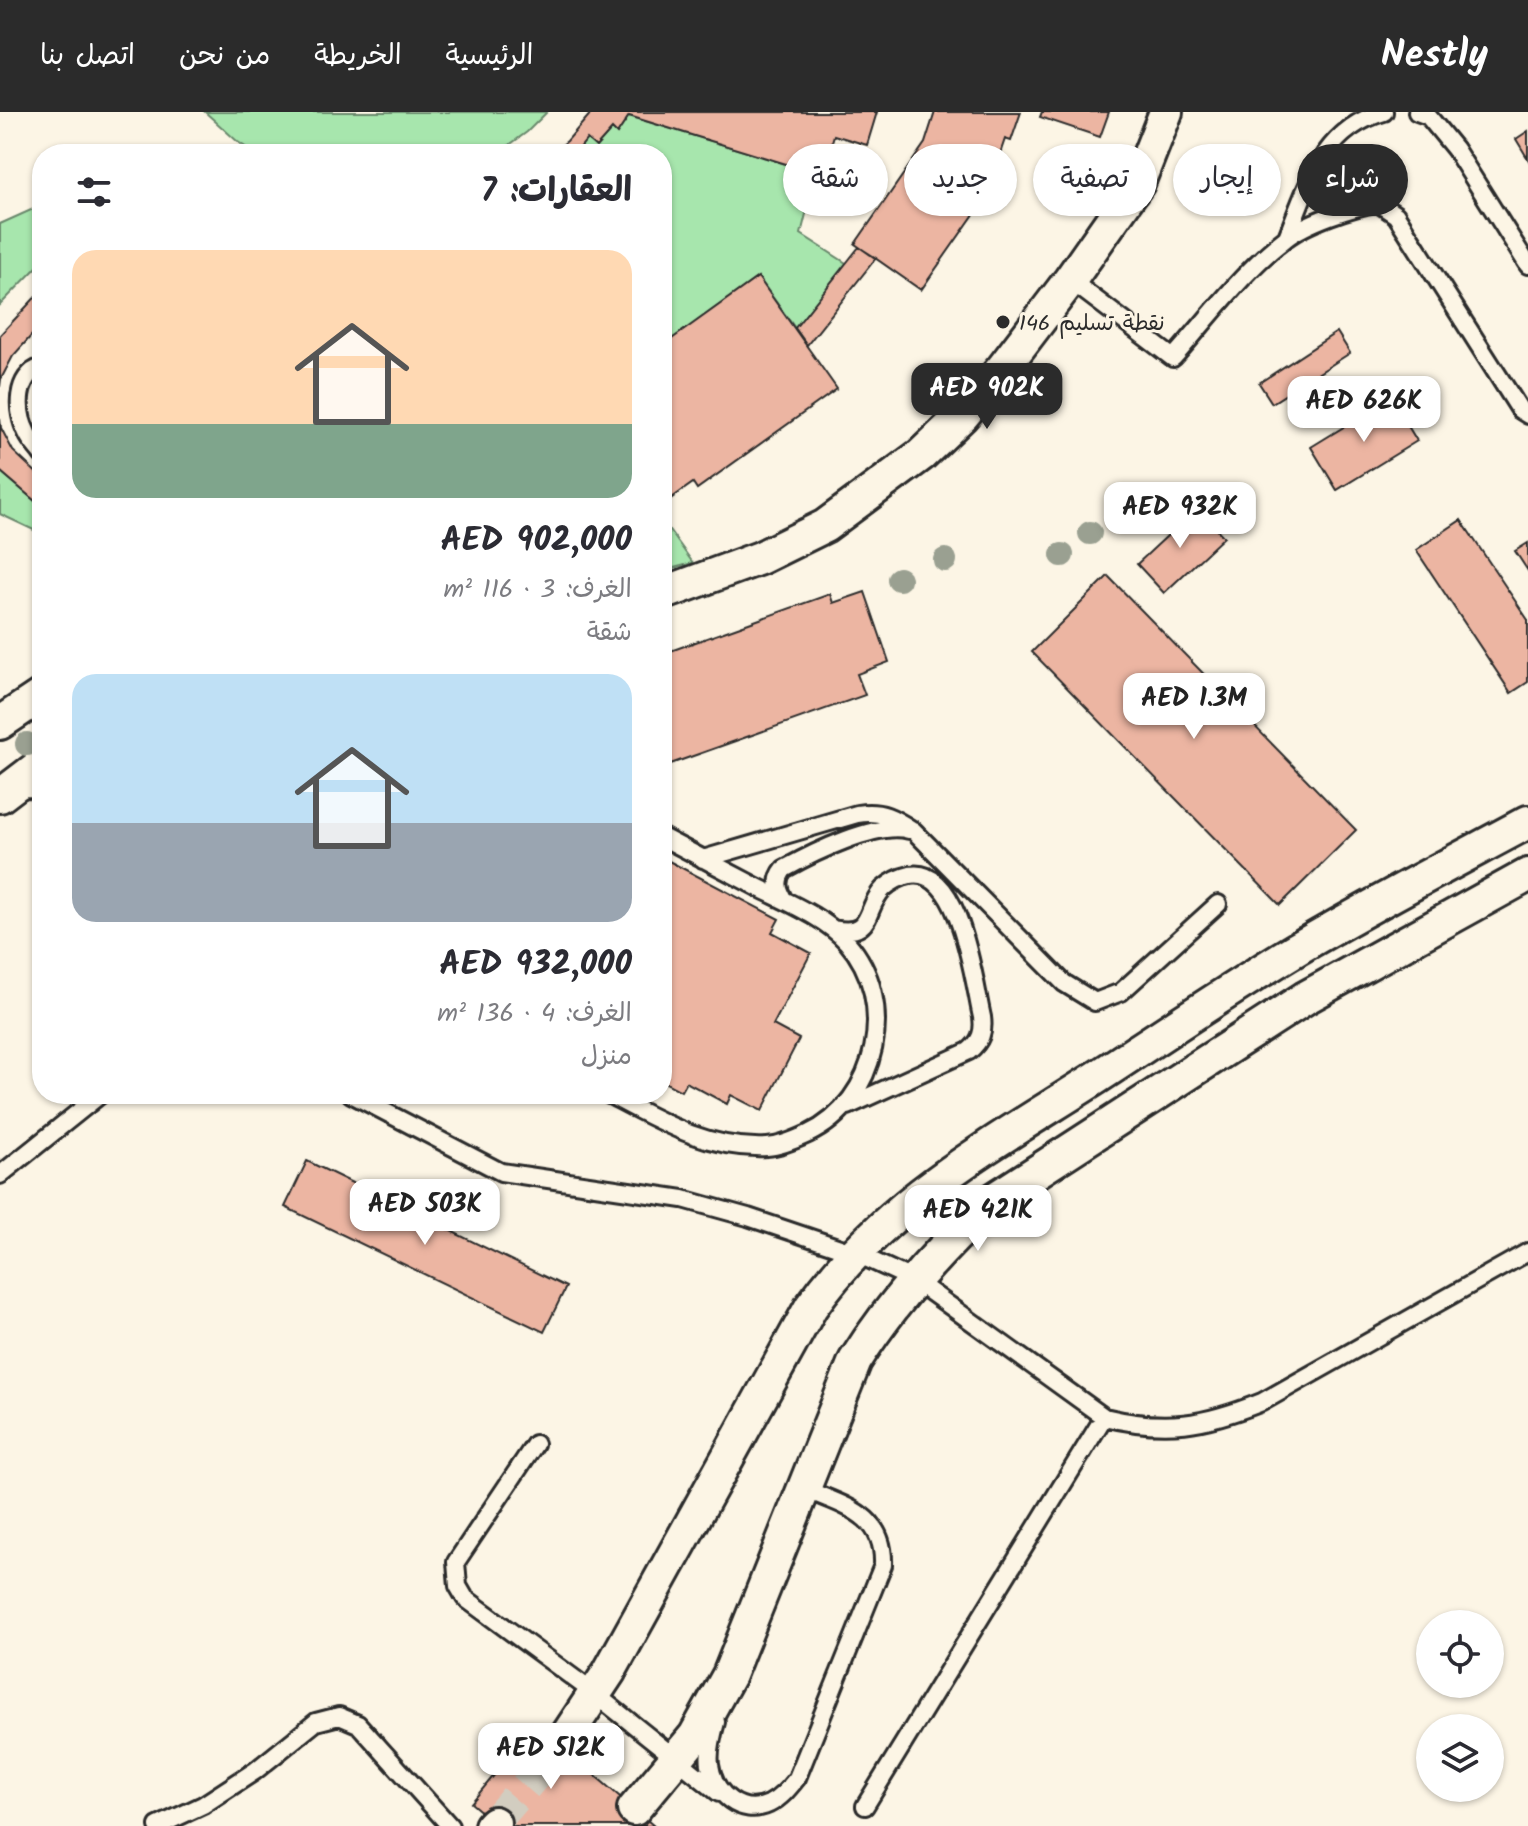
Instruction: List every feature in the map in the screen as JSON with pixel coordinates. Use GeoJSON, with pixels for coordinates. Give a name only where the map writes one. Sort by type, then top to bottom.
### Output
{"type":"FeatureCollection","features":[{"type":"Feature","properties":{"kind":"street"},"geometry":{"type":"LineString","coordinates":[[672,590],[760,558],[825,526],[899,472],[962,416],[1070,280],[1138,183],[1166,112]]}},
{"type":"Feature","properties":{"kind":"street"},"geometry":{"type":"LineString","coordinates":[[0,723],[32,702]]}},
{"type":"Feature","properties":{"kind":"street"},"geometry":{"type":"LineString","coordinates":[[1,796],[32,772]]}},
{"type":"Feature","properties":{"kind":"street"},"geometry":{"type":"LineString","coordinates":[[560,1746],[617,1659],[811,1307],[855,1253],[915,1196],[968,1157],[1294,951],[1528,822]]}},
{"type":"Feature","properties":{"kind":"street"},"geometry":{"type":"LineString","coordinates":[[634,1809],[695,1736],[729,1675],[855,1361],[883,1316],[949,1242],[993,1200],[1305,998],[1528,875]]}},
{"type":"Feature","properties":{"kind":"lane"},"geometry":{"type":"LineString","coordinates":[[1287,237],[1315,169],[1336,139],[1365,118],[1384,112]]}},
{"type":"Feature","properties":{"kind":"lane"},"geometry":{"type":"LineString","coordinates":[[1417,112],[1428,116],[1455,149],[1528,265]]}},
{"type":"Feature","properties":{"kind":"lane"},"geometry":{"type":"LineString","coordinates":[[1070,280],[1173,358],[1287,237],[1355,206],[1378,203],[1396,215],[1520,410],[1528,415]]}},
{"type":"Feature","properties":{"kind":"lane"},"geometry":{"type":"LineString","coordinates":[[32,374],[23,384],[19,407],[32,441]]}},
{"type":"Feature","properties":{"kind":"lane"},"geometry":{"type":"LineString","coordinates":[[1,796],[32,788]]}},
{"type":"Feature","properties":{"kind":"lane"},"geometry":{"type":"LineString","coordinates":[[703,859],[845,817],[875,811],[890,815],[914,831],[1064,983],[1095,1002],[1121,992],[1218,904]]}},
{"type":"Feature","properties":{"kind":"lane"},"geometry":{"type":"LineString","coordinates":[[784,900],[780,893],[779,875],[799,861],[874,830],[900,827],[914,831]]}},
{"type":"Feature","properties":{"kind":"lane"},"geometry":{"type":"LineString","coordinates":[[627,1104],[676,1130],[740,1148],[772,1147],[797,1139],[823,1127],[861,1085],[870,1063],[877,1023],[867,975],[848,943],[833,929],[672,842]]}},
{"type":"Feature","properties":{"kind":"lane"},"geometry":{"type":"LineString","coordinates":[[833,929],[853,931],[862,926],[869,920],[882,890],[905,876],[925,876],[938,883],[956,911],[983,1031],[978,1044],[969,1051],[843,1108]]}},
{"type":"Feature","properties":{"kind":"lane"},"geometry":{"type":"LineString","coordinates":[[0,1175],[89,1104]]}},
{"type":"Feature","properties":{"kind":"lane"},"geometry":{"type":"LineString","coordinates":[[370,1104],[501,1172],[683,1199],[855,1253],[914,1280],[1104,1417],[1136,1425],[1174,1425],[1222,1418],[1262,1402],[1528,1252]]}},
{"type":"Feature","properties":{"kind":"lane"},"geometry":{"type":"LineString","coordinates":[[865,1806],[1104,1417]]}},
{"type":"Feature","properties":{"kind":"lane"},"geometry":{"type":"LineString","coordinates":[[535,1444],[456,1562],[458,1586],[465,1598],[594,1693],[733,1803],[751,1808],[769,1804],[797,1778],[883,1565],[884,1548],[873,1524],[863,1515],[803,1488]]}},
{"type":"Feature","properties":{"kind":"lane"},"geometry":{"type":"LineString","coordinates":[[729,1675],[710,1741],[710,1767],[720,1790],[733,1803]]}},
{"type":"Feature","properties":{"kind":"lane"},"geometry":{"type":"LineString","coordinates":[[158,1826],[203,1805],[242,1780],[316,1722],[339,1716],[358,1724],[450,1826]]}},
{"type":"Feature","properties":{"kind":"green space"},"geometry":{"type":"Polygon","coordinates":[[[205,112],[547,112],[511,144],[238,142],[205,112]]]}},
{"type":"Feature","properties":{"kind":"green space"},"geometry":{"type":"Polygon","coordinates":[[[629,116],[783,163],[783,216],[806,216],[801,234],[846,263],[795,328],[758,277],[672,340],[672,144],[598,144],[612,129],[617,134],[629,116]]]}},
{"type":"Feature","properties":{"kind":"green space"},"geometry":{"type":"Polygon","coordinates":[[[32,210],[32,272],[0,305],[0,224],[32,210]]]}},
{"type":"Feature","properties":{"kind":"green space"},"geometry":{"type":"Polygon","coordinates":[[[0,471],[32,498],[32,529],[0,514],[0,471]]]}},
{"type":"Feature","properties":{"kind":"green space"},"geometry":{"type":"Polygon","coordinates":[[[672,534],[693,563],[672,568],[672,534]]]}},
{"type":"Feature","properties":{"kind":"building"},"geometry":{"type":"Polygon","coordinates":[[[592,112],[877,112],[867,144],[834,135],[831,144],[783,144],[783,163],[629,116],[617,134],[612,129],[599,144],[587,139],[583,144],[563,144],[592,112]]]}},
{"type":"Feature","properties":{"kind":"building"},"geometry":{"type":"Polygon","coordinates":[[[935,112],[1021,112],[1011,141],[1005,139],[1003,144],[925,143],[935,112]]]}},
{"type":"Feature","properties":{"kind":"building"},"geometry":{"type":"Polygon","coordinates":[[[1042,112],[1109,112],[1100,137],[1040,117],[1042,112]]]}},
{"type":"Feature","properties":{"kind":"building"},"geometry":{"type":"Polygon","coordinates":[[[1528,131],[1528,159],[1516,139],[1528,131]]]}},
{"type":"Feature","properties":{"kind":"building"},"geometry":{"type":"Polygon","coordinates":[[[904,173],[904,216],[973,216],[921,290],[855,244],[874,216],[888,216],[888,196],[904,173]]]}},
{"type":"Feature","properties":{"kind":"building"},"geometry":{"type":"Polygon","coordinates":[[[859,247],[876,258],[807,345],[795,328],[859,247]]]}},
{"type":"Feature","properties":{"kind":"building"},"geometry":{"type":"Polygon","coordinates":[[[758,277],[837,389],[697,489],[693,483],[672,498],[672,339],[758,277]]]}},
{"type":"Feature","properties":{"kind":"building"},"geometry":{"type":"Polygon","coordinates":[[[32,301],[32,335],[13,356],[0,387],[0,335],[32,301]]]}},
{"type":"Feature","properties":{"kind":"building"},"geometry":{"type":"Polygon","coordinates":[[[1337,332],[1350,353],[1272,403],[1259,383],[1337,332]]]}},
{"type":"Feature","properties":{"kind":"building"},"geometry":{"type":"Polygon","coordinates":[[[1391,398],[1417,441],[1337,490],[1311,447],[1391,398]]]}},
{"type":"Feature","properties":{"kind":"building"},"geometry":{"type":"Polygon","coordinates":[[[0,418],[1,428],[13,451],[32,469],[32,498],[0,471],[0,418]]]}},
{"type":"Feature","properties":{"kind":"building"},"geometry":{"type":"Polygon","coordinates":[[[1197,508],[1224,537],[1164,593],[1137,564],[1197,508]]]}},
{"type":"Feature","properties":{"kind":"building"},"geometry":{"type":"Polygon","coordinates":[[[1461,520],[1528,620],[1528,682],[1511,693],[1416,550],[1461,520]]]}},
{"type":"Feature","properties":{"kind":"building"},"geometry":{"type":"Polygon","coordinates":[[[1528,543],[1528,571],[1515,551],[1528,543]]]}},
{"type":"Feature","properties":{"kind":"building"},"geometry":{"type":"Polygon","coordinates":[[[1108,576],[1356,830],[1280,905],[1032,652],[1108,576]]]}},
{"type":"Feature","properties":{"kind":"building"},"geometry":{"type":"Polygon","coordinates":[[[865,592],[889,662],[857,674],[865,695],[672,763],[672,650],[830,594],[833,603],[865,592]]]}},
{"type":"Feature","properties":{"kind":"building"},"geometry":{"type":"Polygon","coordinates":[[[672,863],[779,919],[772,932],[811,953],[773,1025],[799,1039],[762,1111],[731,1095],[727,1104],[686,1082],[681,1091],[672,1086],[672,863]]]}},
{"type":"Feature","properties":{"kind":"building"},"geometry":{"type":"Polygon","coordinates":[[[307,1161],[566,1287],[544,1332],[285,1207],[307,1161]]]}},
{"type":"Feature","properties":{"kind":"building"},"geometry":{"type":"Polygon","coordinates":[[[536,1725],[654,1826],[498,1826],[471,1803],[536,1725]]]}},
{"type":"Feature","properties":{"kind":"tunnel"},"geometry":{"type":"LineString","coordinates":[[494,1823],[560,1746]]}},
{"type":"Feature","properties":{"kind":"place","name":"نقطة تسليم 146"},"geometry":{"type":"Point","coordinates":[1003,322]}}]}
